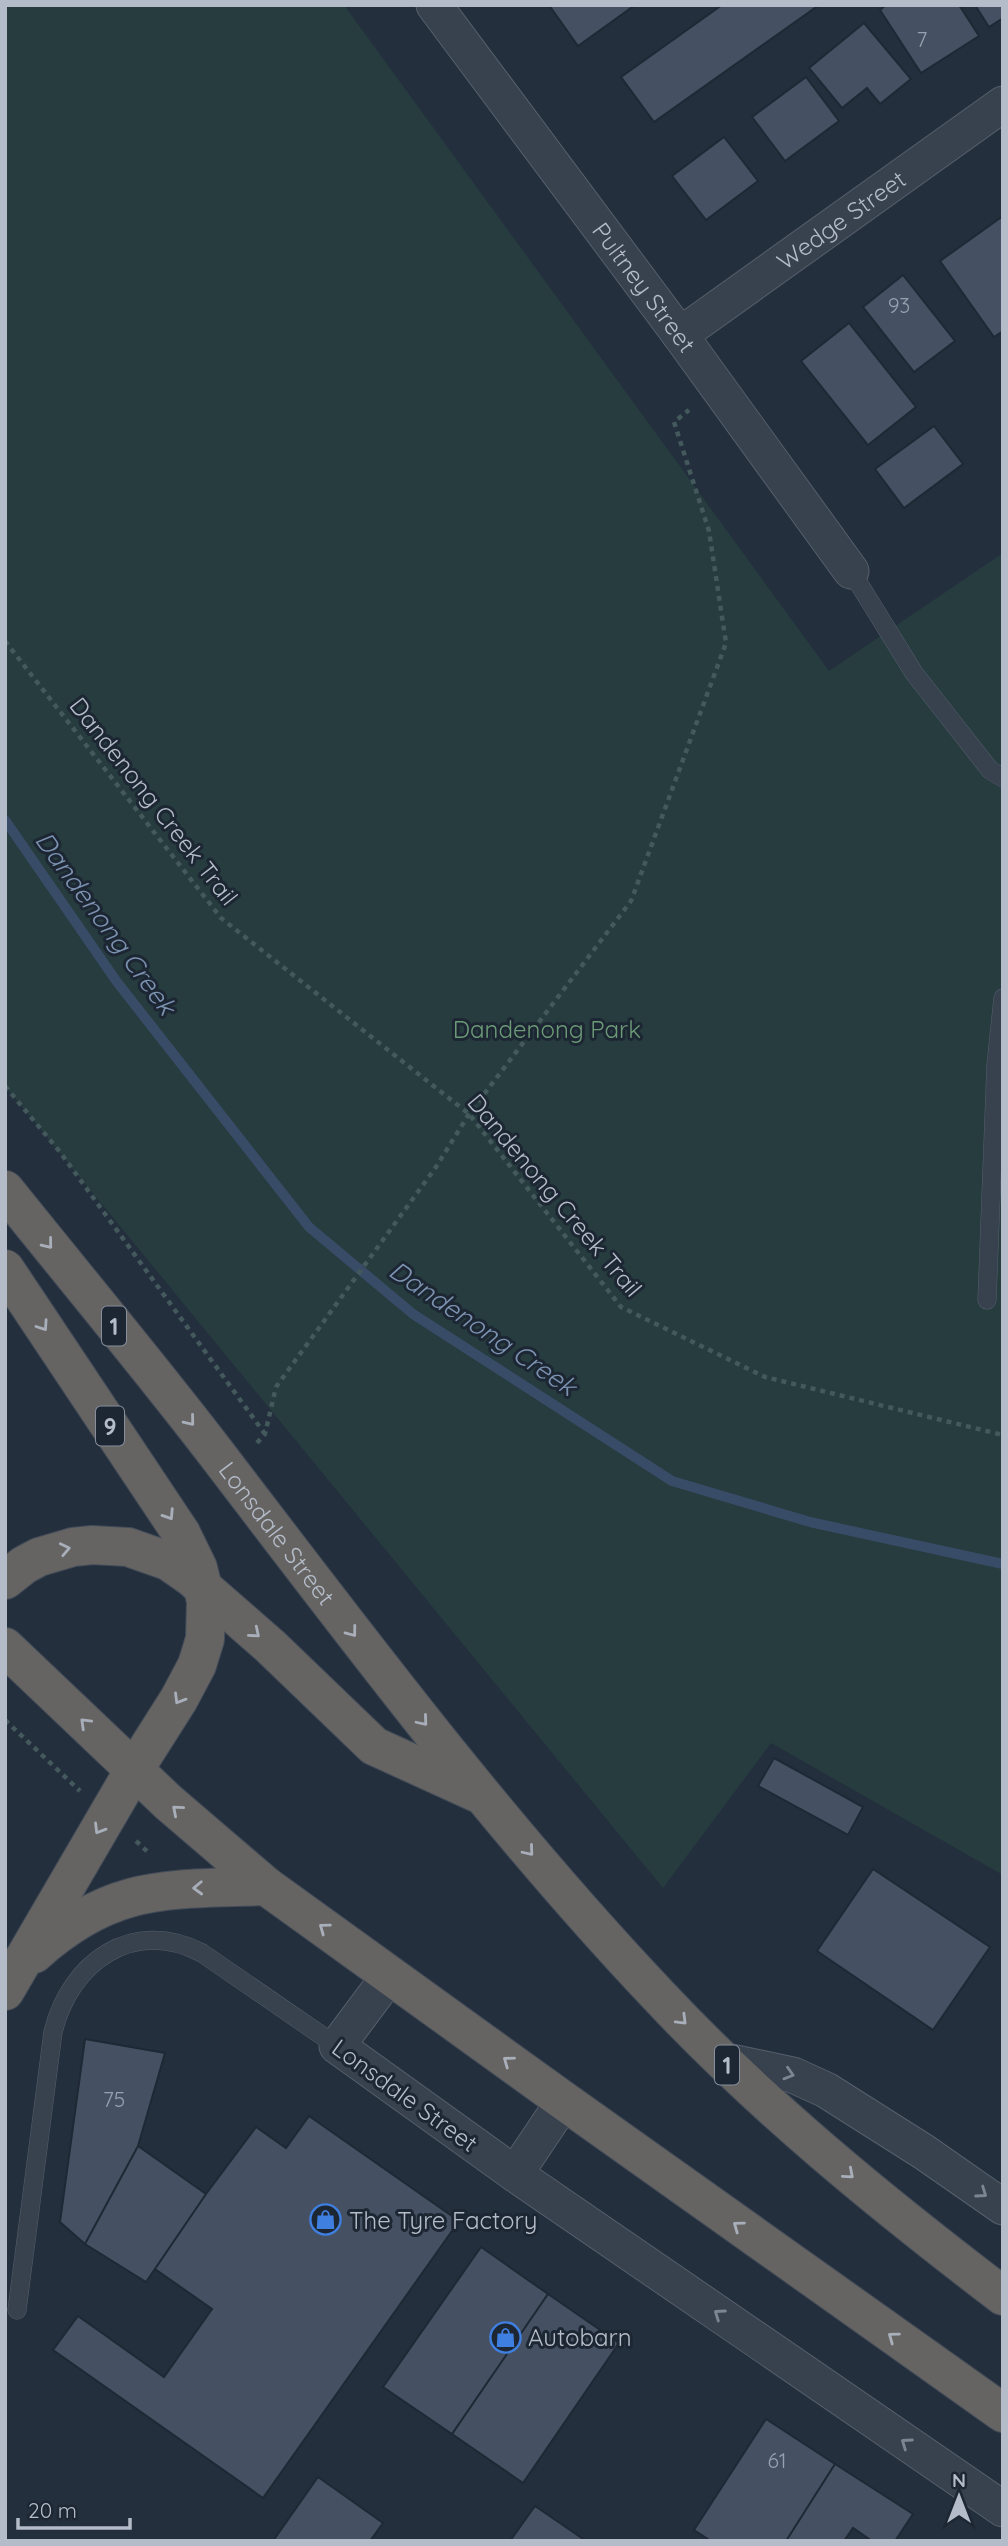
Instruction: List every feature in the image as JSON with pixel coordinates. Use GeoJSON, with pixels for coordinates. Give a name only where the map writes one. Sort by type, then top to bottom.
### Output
{"type":"FeatureCollection","features":[{"type":"Feature","properties":{"kind":"highway","name":"Lonsdale Street"},"geometry":{"type":"LineString","coordinates":[[5,1190],[210,1446],[379,1668],[589,1920],[659,1997],[722,2060],[817,2147],[890,2210],[1003,2296]]}},
{"type":"Feature","properties":{"kind":"highway","name":"9"},"geometry":{"type":"LineString","coordinates":[[5,1269],[181,1533],[198,1568],[204,1588],[206,1628],[197,1665],[179,1699],[134,1770],[10,1981]]}},
{"type":"Feature","properties":{"kind":"highway"},"geometry":{"type":"LineString","coordinates":[[5,1580],[24,1564],[51,1552],[83,1546],[115,1545],[143,1551],[168,1562],[204,1588],[300,1673],[374,1746],[486,1798]]}},
{"type":"Feature","properties":{"kind":"highway"},"geometry":{"type":"LineString","coordinates":[[5,1647],[168,1802],[266,1886],[1003,2413]]}},
{"type":"Feature","properties":{"kind":"highway"},"geometry":{"type":"LineString","coordinates":[[10,1981],[66,1928],[118,1900],[164,1890],[266,1886]]}},
{"type":"Feature","properties":{"kind":"street","name":"Pultney Street"},"geometry":{"type":"LineString","coordinates":[[434,5],[680,335],[851,571]]}},
{"type":"Feature","properties":{"kind":"street","name":"Wedge Street"},"geometry":{"type":"LineString","coordinates":[[680,335],[1003,104]]}},
{"type":"Feature","properties":{"kind":"street"},"geometry":{"type":"LineString","coordinates":[[337,2046],[390,1975]]}},
{"type":"Feature","properties":{"kind":"street","name":"Lonsdale Street"},"geometry":{"type":"LineString","coordinates":[[337,2046],[515,2174],[1003,2509]]}},
{"type":"Feature","properties":{"kind":"street"},"geometry":{"type":"LineString","coordinates":[[722,2060],[780,2071],[826,2090],[924,2152],[1003,2207]]}},
{"type":"Feature","properties":{"kind":"street"},"geometry":{"type":"LineString","coordinates":[[515,2174],[564,2101]]}},
{"type":"Feature","properties":{"kind":"lane"},"geometry":{"type":"LineString","coordinates":[[851,571],[915,673],[990,770],[1003,778]]}},
{"type":"Feature","properties":{"kind":"lane"},"geometry":{"type":"LineString","coordinates":[[987,1300],[996,1065],[1003,998]]}},
{"type":"Feature","properties":{"kind":"lane","name":"Lonsdale Street"},"geometry":{"type":"LineString","coordinates":[[17,2310],[54,2032],[62,2002],[70,1988],[89,1968],[110,1953],[139,1940],[156,1939],[178,1943],[202,1954],[337,2046]]}},
{"type":"Feature","properties":{"kind":"path"},"geometry":{"type":"LineString","coordinates":[[276,1387],[436,1167],[469,1114],[631,901],[726,643],[709,531],[674,422],[719,388]]}},
{"type":"Feature","properties":{"kind":"path","name":"Dandenong Creek Trail"},"geometry":{"type":"LineString","coordinates":[[5,641],[221,918],[469,1114],[621,1307],[765,1377],[1003,1435]]}},
{"type":"Feature","properties":{"kind":"path"},"geometry":{"type":"LineString","coordinates":[[5,1086],[60,1152],[265,1434]]}},
{"type":"Feature","properties":{"kind":"green space","name":"Dandenong Park"},"geometry":{"type":"Polygon","coordinates":[[[5,5],[344,5],[829,671],[1003,553],[1003,1875],[771,1743],[663,1888],[5,1086],[5,5]]]}},
{"type":"Feature","properties":{"kind":"building"},"geometry":{"type":"Polygon","coordinates":[[[549,5],[635,5],[578,46],[549,5]]]}},
{"type":"Feature","properties":{"kind":"building"},"geometry":{"type":"Polygon","coordinates":[[[722,5],[819,5],[654,122],[621,77],[722,5]]]}},
{"type":"Feature","properties":{"kind":"building"},"geometry":{"type":"Polygon","coordinates":[[[886,5],[959,5],[979,36],[921,73],[880,10],[886,5]]]}},
{"type":"Feature","properties":{"kind":"building"},"geometry":{"type":"Polygon","coordinates":[[[975,5],[1003,5],[1003,18],[989,27],[975,5]]]}},
{"type":"Feature","properties":{"kind":"building"},"geometry":{"type":"Polygon","coordinates":[[[864,23],[911,79],[880,104],[867,88],[842,108],[809,68],[864,23]]]}},
{"type":"Feature","properties":{"kind":"building"},"geometry":{"type":"Polygon","coordinates":[[[806,77],[839,121],[785,161],[752,117],[806,77]]]}},
{"type":"Feature","properties":{"kind":"building"},"geometry":{"type":"Polygon","coordinates":[[[724,137],[758,181],[706,220],[672,176],[724,137]]]}},
{"type":"Feature","properties":{"kind":"building"},"geometry":{"type":"Polygon","coordinates":[[[1003,216],[1003,331],[994,337],[940,261],[1003,216]]]}},
{"type":"Feature","properties":{"kind":"building"},"geometry":{"type":"Polygon","coordinates":[[[903,275],[955,341],[914,372],[863,307],[903,275]]]}},
{"type":"Feature","properties":{"kind":"building"},"geometry":{"type":"Polygon","coordinates":[[[849,323],[916,407],[868,445],[801,361],[849,323]]]}},
{"type":"Feature","properties":{"kind":"building"},"geometry":{"type":"Polygon","coordinates":[[[934,426],[963,464],[904,508],[875,469],[934,426]]]}},
{"type":"Feature","properties":{"kind":"building"},"geometry":{"type":"Polygon","coordinates":[[[774,1758],[863,1807],[848,1835],[758,1786],[774,1758]]]}},
{"type":"Feature","properties":{"kind":"building"},"geometry":{"type":"Polygon","coordinates":[[[873,1869],[990,1947],[933,2030],[817,1951],[873,1869]]]}},
{"type":"Feature","properties":{"kind":"building"},"geometry":{"type":"Polygon","coordinates":[[[85,2039],[165,2053],[138,2146],[85,2244],[60,2222],[85,2039]]]}},
{"type":"Feature","properties":{"kind":"building"},"geometry":{"type":"Polygon","coordinates":[[[309,2116],[459,2221],[263,2498],[53,2350],[78,2316],[164,2377],[212,2309],[155,2269],[256,2127],[286,2148],[309,2116]]]}},
{"type":"Feature","properties":{"kind":"building"},"geometry":{"type":"Polygon","coordinates":[[[138,2146],[206,2194],[146,2282],[85,2244],[138,2146]]]}},
{"type":"Feature","properties":{"kind":"building"},"geometry":{"type":"Polygon","coordinates":[[[481,2247],[548,2294],[452,2434],[383,2387],[481,2247]]]}},
{"type":"Feature","properties":{"kind":"building"},"geometry":{"type":"Polygon","coordinates":[[[548,2294],[619,2343],[523,2483],[452,2434],[548,2294]]]}},
{"type":"Feature","properties":{"kind":"building"},"geometry":{"type":"Polygon","coordinates":[[[766,2419],[835,2464],[786,2541],[711,2541],[694,2530],[766,2419]]]}},
{"type":"Feature","properties":{"kind":"building"},"geometry":{"type":"Polygon","coordinates":[[[835,2464],[913,2514],[895,2541],[872,2541],[853,2528],[844,2541],[786,2541],[835,2464]]]}},
{"type":"Feature","properties":{"kind":"building"},"geometry":{"type":"Polygon","coordinates":[[[318,2477],[383,2523],[370,2541],[273,2541],[318,2477]]]}},
{"type":"Feature","properties":{"kind":"building"},"geometry":{"type":"Polygon","coordinates":[[[535,2506],[586,2541],[510,2541],[535,2506]]]}},
{"type":"Feature","properties":{"kind":"waterway","name":"Dandenong Creek"},"geometry":{"type":"LineString","coordinates":[[5,820],[117,982],[309,1227],[413,1314],[672,1481],[810,1522],[1003,1564]]}},
{"type":"Feature","properties":{"kind":"place","name":"The Tyre Factory"},"geometry":{"type":"Point","coordinates":[326,2220]}},
{"type":"Feature","properties":{"kind":"place","name":"Autobarn"},"geometry":{"type":"Point","coordinates":[505,2337]}}]}
